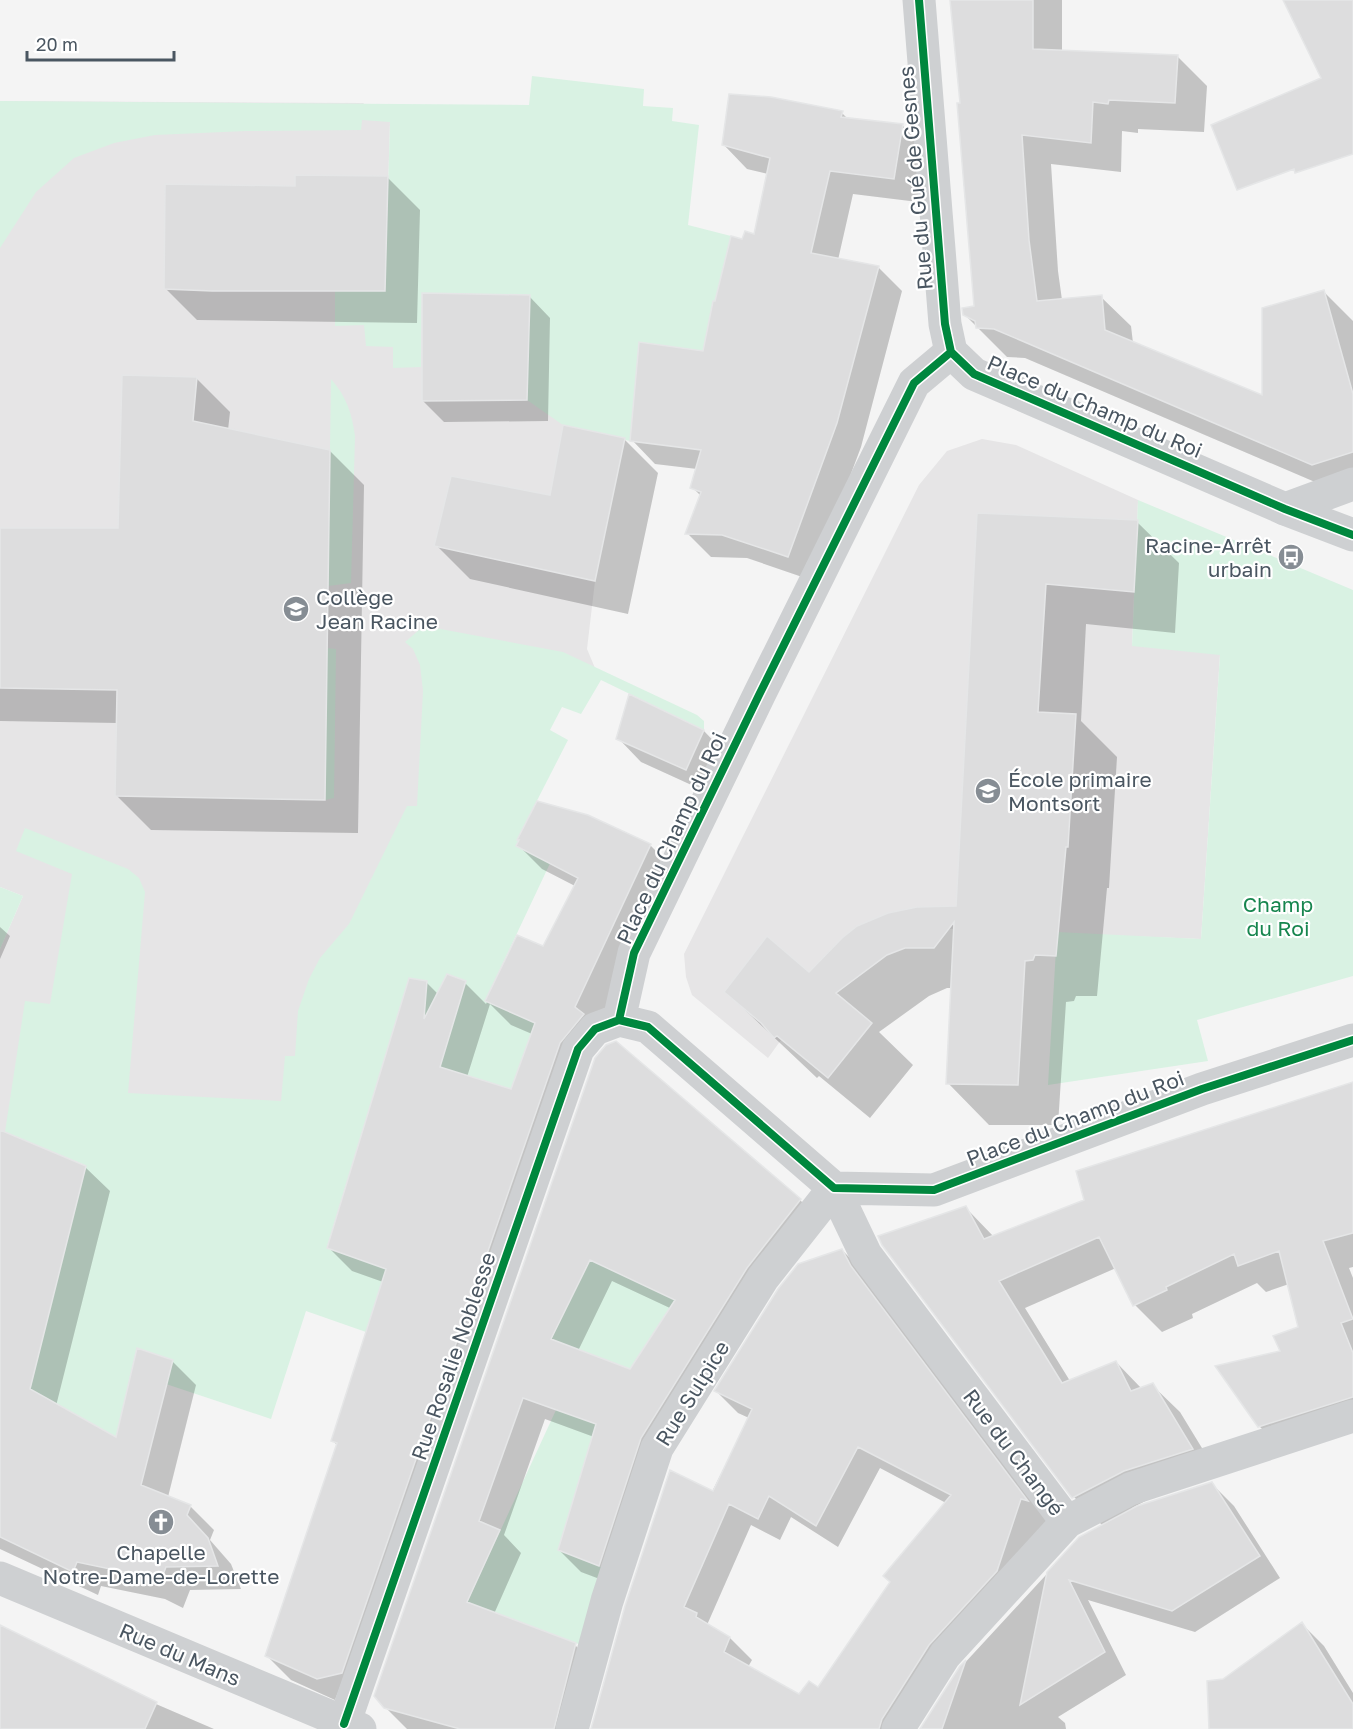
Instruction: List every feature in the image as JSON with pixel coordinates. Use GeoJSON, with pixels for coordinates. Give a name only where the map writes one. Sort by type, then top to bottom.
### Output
{"type":"FeatureCollection","features":[{"type":"Feature","properties":{"kind":"street","name":"Rue du Gué de Gesnes"},"geometry":{"type":"LineString","coordinates":[[919,0],[945,324],[951,352]]}},
{"type":"Feature","properties":{"kind":"street","name":"Place du Champ du Roi"},"geometry":{"type":"LineString","coordinates":[[620,1020],[634,953],[754,705],[914,383],[951,352],[974,374],[1285,509],[1353,535]]}},
{"type":"Feature","properties":{"kind":"street"},"geometry":{"type":"LineString","coordinates":[[1285,509],[1353,484]]}},
{"type":"Feature","properties":{"kind":"street"},"geometry":{"type":"LineString","coordinates":[[620,1020],[648,1027],[834,1188]]}},
{"type":"Feature","properties":{"kind":"street","name":"Rue Rosalie Noblesse"},"geometry":{"type":"LineString","coordinates":[[352,1726],[578,1049],[595,1029],[620,1020]]}},
{"type":"Feature","properties":{"kind":"street","name":"Place du Champ du Roi"},"geometry":{"type":"LineString","coordinates":[[834,1188],[934,1190],[1202,1089],[1353,1040]]}},
{"type":"Feature","properties":{"kind":"street","name":"Rue du Changé"},"geometry":{"type":"LineString","coordinates":[[834,1188],[866,1255],[1067,1522],[1130,1489],[1353,1416]]}},
{"type":"Feature","properties":{"kind":"street","name":"Rue Sulpice"},"geometry":{"type":"LineString","coordinates":[[572,1729],[607,1601],[657,1448],[763,1278],[834,1188]]}},
{"type":"Feature","properties":{"kind":"street"},"geometry":{"type":"LineString","coordinates":[[898,1729],[945,1655],[1067,1522]]}},
{"type":"Feature","properties":{"kind":"street","name":"Rue du Mans"},"geometry":{"type":"LineString","coordinates":[[0,1578],[352,1726]]}},
{"type":"Feature","properties":{"kind":"shaded area","name":"Collège Jean Racine"},"geometry":{"type":"Polygon","coordinates":[[[0,101],[363,103],[390,122],[385,291],[530,295],[598,432],[625,438],[595,581],[587,649],[600,680],[562,661],[427,819],[286,1143],[76,1161],[0,1130],[0,949],[23,896],[0,887],[0,101]]]}},
{"type":"Feature","properties":{"kind":"shaded area","name":"École primaire Montsort"},"geometry":{"type":"Polygon","coordinates":[[[982,439],[1016,445],[1138,500],[1132,645],[1220,654],[1201,939],[929,928],[846,968],[781,1040],[768,1058],[692,995],[686,977],[684,954],[919,485],[947,451],[982,439]]]}},
{"type":"Feature","properties":{"kind":"green space"},"geometry":{"type":"Polygon","coordinates":[[[532,76],[644,89],[643,106],[673,108],[672,121],[699,125],[688,225],[731,236],[738,305],[713,301],[703,351],[639,342],[630,441],[563,425],[527,400],[529,295],[422,293],[421,367],[393,368],[393,347],[366,346],[364,325],[335,326],[335,291],[385,291],[390,122],[362,120],[361,130],[155,135],[114,143],[74,158],[36,192],[0,248],[0,101],[529,105],[532,76]]]}},
{"type":"Feature","properties":{"kind":"green space"},"geometry":{"type":"Polygon","coordinates":[[[331,379],[348,405],[355,436],[351,583],[328,586],[331,379]]]}},
{"type":"Feature","properties":{"kind":"green space","name":"Champ du Roi"},"geometry":{"type":"Polygon","coordinates":[[[1138,500],[1353,590],[1353,976],[1197,1020],[1208,1061],[1048,1085],[1057,932],[1201,939],[1220,655],[1132,646],[1138,500]]]}},
{"type":"Feature","properties":{"kind":"green space"},"geometry":{"type":"Polygon","coordinates":[[[430,627],[563,652],[697,715],[704,721],[704,730],[601,680],[581,714],[562,707],[550,730],[568,740],[525,824],[562,838],[485,1001],[562,1035],[511,1089],[424,1117],[451,1028],[399,1011],[327,1247],[386,1269],[366,1332],[306,1311],[271,1419],[166,1384],[113,1474],[11,1469],[85,1165],[5,1132],[25,1001],[50,1004],[72,874],[16,851],[25,828],[128,869],[139,878],[145,892],[128,1093],[281,1101],[285,1056],[295,1056],[298,1011],[309,979],[320,958],[349,924],[407,806],[417,806],[423,691],[420,665],[413,649],[405,642],[419,630],[430,627]]]}},
{"type":"Feature","properties":{"kind":"green space"},"geometry":{"type":"Polygon","coordinates":[[[327,648],[336,649],[334,798],[325,800],[327,648]]]}},
{"type":"Feature","properties":{"kind":"green space"},"geometry":{"type":"Polygon","coordinates":[[[0,887],[23,896],[0,949],[0,887]]]}},
{"type":"Feature","properties":{"kind":"green space"},"geometry":{"type":"Polygon","coordinates":[[[618,1191],[638,1282],[675,1300],[654,1378],[511,1324],[566,1277],[583,1275],[618,1191]]]}},
{"type":"Feature","properties":{"kind":"green space"},"geometry":{"type":"Polygon","coordinates":[[[556,1410],[596,1424],[558,1550],[606,1569],[584,1646],[467,1603],[556,1410]]]}},
{"type":"Feature","properties":{"kind":"building"},"geometry":{"type":"Polygon","coordinates":[[[950,0],[1033,0],[1033,49],[1178,55],[1175,103],[1109,100],[1108,104],[1093,102],[1091,143],[1022,135],[1029,240],[1037,301],[1102,295],[1105,330],[1262,395],[1262,308],[1324,290],[1353,394],[1353,452],[1312,465],[994,329],[976,328],[975,321],[963,315],[962,308],[974,306],[957,103],[960,103],[950,0]]]}},
{"type":"Feature","properties":{"kind":"building"},"geometry":{"type":"Polygon","coordinates":[[[1283,0],[1353,0],[1353,154],[1295,173],[1294,169],[1237,190],[1211,125],[1321,78],[1283,0]]]}},
{"type":"Feature","properties":{"kind":"building"},"geometry":{"type":"Polygon","coordinates":[[[729,94],[771,97],[843,111],[841,117],[903,124],[894,179],[830,171],[811,253],[879,266],[837,423],[788,557],[722,535],[685,534],[701,492],[690,488],[701,450],[630,441],[639,342],[703,351],[713,301],[715,301],[731,236],[742,239],[745,231],[754,234],[770,158],[722,145],[729,94]]]}},
{"type":"Feature","properties":{"kind":"building"},"geometry":{"type":"Polygon","coordinates":[[[295,175],[388,176],[385,291],[164,289],[165,184],[295,186],[295,175]]]}},
{"type":"Feature","properties":{"kind":"building"},"geometry":{"type":"Polygon","coordinates":[[[422,293],[530,295],[527,400],[422,401],[422,293]]]}},
{"type":"Feature","properties":{"kind":"building"},"geometry":{"type":"Polygon","coordinates":[[[122,375],[197,377],[193,421],[330,450],[325,800],[115,796],[117,690],[0,688],[0,528],[118,528],[122,375]]]}},
{"type":"Feature","properties":{"kind":"building"},"geometry":{"type":"Polygon","coordinates":[[[563,425],[625,438],[595,581],[434,546],[451,476],[550,495],[563,425]]]}},
{"type":"Feature","properties":{"kind":"building"},"geometry":{"type":"Polygon","coordinates":[[[977,513],[1138,520],[1134,592],[1046,584],[1038,712],[1076,714],[1068,847],[1066,847],[1056,956],[1035,955],[1033,960],[1025,961],[1018,1085],[946,1084],[954,922],[934,948],[905,948],[887,955],[836,993],[872,1023],[828,1078],[777,1036],[774,1038],[761,1023],[724,992],[767,936],[809,972],[857,926],[888,913],[917,907],[956,906],[977,513]]]}},
{"type":"Feature","properties":{"kind":"building"},"geometry":{"type":"Polygon","coordinates":[[[629,694],[704,730],[686,770],[616,739],[629,694]]]}},
{"type":"Feature","properties":{"kind":"building"},"geometry":{"type":"Polygon","coordinates":[[[537,801],[588,815],[651,844],[575,1007],[584,1014],[560,1043],[342,1673],[317,1679],[265,1656],[337,1443],[331,1441],[386,1269],[327,1248],[409,978],[427,981],[424,1019],[447,974],[466,981],[440,1067],[511,1089],[535,1023],[485,1001],[517,935],[543,946],[578,878],[516,846],[537,801]]]}},
{"type":"Feature","properties":{"kind":"building"},"geometry":{"type":"Polygon","coordinates":[[[616,1041],[801,1199],[747,1268],[641,1438],[599,1566],[558,1550],[596,1424],[523,1398],[479,1521],[500,1530],[467,1602],[576,1643],[554,1729],[460,1729],[384,1708],[374,1696],[595,1058],[606,1045],[616,1041]],[[590,1260],[551,1339],[630,1369],[675,1300],[590,1260]]]}},
{"type":"Feature","properties":{"kind":"building"},"geometry":{"type":"Polygon","coordinates":[[[1353,1082],[1353,1233],[1323,1241],[1353,1319],[1341,1323],[1353,1353],[1353,1397],[1258,1427],[1215,1366],[1280,1351],[1273,1336],[1298,1327],[1279,1251],[1238,1266],[1234,1254],[1133,1306],[1099,1237],[999,1281],[1062,1383],[1116,1361],[1131,1391],[1153,1383],[1193,1449],[1124,1471],[1072,1498],[882,1245],[878,1236],[966,1206],[984,1239],[1084,1200],[1076,1171],[1353,1082]]]}},
{"type":"Feature","properties":{"kind":"building"},"geometry":{"type":"Polygon","coordinates":[[[0,1130],[86,1166],[30,1389],[116,1437],[137,1348],[173,1360],[141,1485],[191,1505],[187,1515],[208,1538],[218,1566],[166,1567],[159,1585],[139,1575],[77,1562],[73,1572],[0,1537],[0,1130]]]}},
{"type":"Feature","properties":{"kind":"building"},"geometry":{"type":"Polygon","coordinates":[[[842,1249],[851,1266],[1028,1501],[1021,1499],[997,1571],[929,1645],[882,1719],[879,1729],[591,1729],[625,1606],[670,1470],[713,1491],[752,1409],[714,1391],[778,1289],[798,1264],[842,1249]],[[858,1447],[816,1526],[769,1496],[758,1519],[729,1504],[684,1607],[697,1613],[696,1617],[730,1637],[724,1652],[799,1694],[809,1681],[818,1687],[890,1582],[883,1576],[951,1495],[858,1447]]]}},
{"type":"Feature","properties":{"kind":"building"},"geometry":{"type":"Polygon","coordinates":[[[1212,1482],[1260,1556],[1172,1611],[1069,1580],[1105,1652],[1020,1705],[1047,1572],[1079,1537],[1137,1506],[1212,1482]]]}},
{"type":"Feature","properties":{"kind":"building"},"geometry":{"type":"Polygon","coordinates":[[[1302,1622],[1353,1704],[1353,1729],[1209,1729],[1207,1681],[1223,1679],[1302,1622]]]}},
{"type":"Feature","properties":{"kind":"building"},"geometry":{"type":"Polygon","coordinates":[[[0,1625],[157,1702],[145,1729],[0,1729],[0,1625]]]}},
{"type":"Feature","properties":{"kind":"building"},"geometry":{"type":"Polygon","coordinates":[[[966,1660],[942,1729],[920,1729],[960,1666],[966,1660]]]}},
{"type":"Feature","properties":{"kind":"cycle path"},"geometry":{"type":"LineString","coordinates":[[919,0],[945,324],[951,352]]}},
{"type":"Feature","properties":{"kind":"cycle path"},"geometry":{"type":"LineString","coordinates":[[951,352],[974,374],[1285,509],[1353,535]]}},
{"type":"Feature","properties":{"kind":"cycle path"},"geometry":{"type":"LineString","coordinates":[[619,1020],[634,953],[914,383],[951,352]]}},
{"type":"Feature","properties":{"kind":"cycle path"},"geometry":{"type":"LineString","coordinates":[[619,1020],[648,1027],[834,1188],[934,1190],[1202,1089],[1353,1040]]}},
{"type":"Feature","properties":{"kind":"cycle path"},"geometry":{"type":"LineString","coordinates":[[344,1724],[578,1049],[595,1029],[619,1020]]}},
{"type":"Feature","properties":{"kind":"place","name":"Racine-Arrêt urbain"},"geometry":{"type":"Point","coordinates":[1291,557]}},
{"type":"Feature","properties":{"kind":"place","name":"Collège Jean Racine"},"geometry":{"type":"Point","coordinates":[296,609]}},
{"type":"Feature","properties":{"kind":"place","name":"École primaire Montsort"},"geometry":{"type":"Point","coordinates":[988,791]}},
{"type":"Feature","properties":{"kind":"place","name":"Chapelle Notre-Dame-de-Lorette"},"geometry":{"type":"Point","coordinates":[161,1522]}}]}
